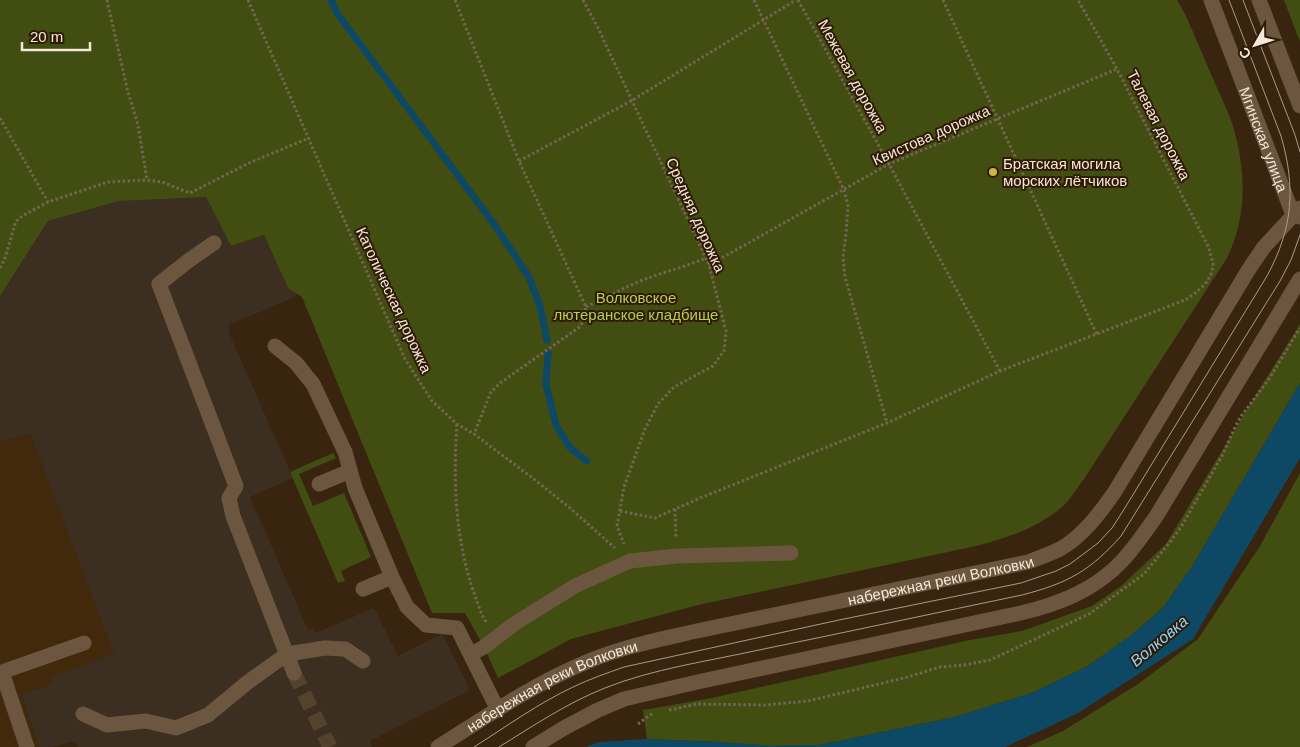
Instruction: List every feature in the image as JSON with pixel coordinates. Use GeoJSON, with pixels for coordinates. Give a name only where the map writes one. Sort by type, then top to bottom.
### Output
{"type":"FeatureCollection","features":[{"type":"Feature","properties":{"kind":"street","name":"Мгинская улица"},"geometry":{"type":"LineString","coordinates":[[1211,0],[1298,213]]}},
{"type":"Feature","properties":{"kind":"street"},"geometry":{"type":"LineString","coordinates":[[1259,0],[1300,106]]}},
{"type":"Feature","properties":{"kind":"street","name":"набережная реки Волковки"},"geometry":{"type":"LineString","coordinates":[[438,747],[550,679],[590,660],[642,643],[1028,562],[1071,542],[1101,512],[1119,485],[1244,276],[1264,247],[1298,213]]}},
{"type":"Feature","properties":{"kind":"street"},"geometry":{"type":"LineString","coordinates":[[214,243],[159,284],[236,486],[229,498],[233,516],[294,673]]}},
{"type":"Feature","properties":{"kind":"street"},"geometry":{"type":"LineString","coordinates":[[533,747],[598,710],[624,699],[1047,607],[1089,588],[1110,574],[1135,546],[1156,515],[1300,279]]}},
{"type":"Feature","properties":{"kind":"street"},"geometry":{"type":"LineString","coordinates":[[275,346],[296,363],[314,384],[345,452],[355,488],[392,577],[408,607],[426,625],[457,628],[498,710]]}},
{"type":"Feature","properties":{"kind":"street"},"geometry":{"type":"LineString","coordinates":[[319,484],[350,470]]}},
{"type":"Feature","properties":{"kind":"street"},"geometry":{"type":"LineString","coordinates":[[470,654],[484,647],[514,624],[575,586],[630,561],[677,556],[792,553]]}},
{"type":"Feature","properties":{"kind":"street"},"geometry":{"type":"LineString","coordinates":[[363,589],[392,577]]}},
{"type":"Feature","properties":{"kind":"street"},"geometry":{"type":"LineString","coordinates":[[27,747],[7,707],[2,672],[84,643]]}},
{"type":"Feature","properties":{"kind":"street"},"geometry":{"type":"LineString","coordinates":[[83,714],[107,725],[146,721],[176,728],[208,715],[248,682],[287,654],[325,648],[344,649],[363,661]]}},
{"type":"Feature","properties":{"kind":"path"},"geometry":{"type":"LineString","coordinates":[[107,0],[128,92],[138,125],[147,180]]}},
{"type":"Feature","properties":{"kind":"path","name":"Католическая дорожка"},"geometry":{"type":"LineString","coordinates":[[248,0],[405,359],[432,401],[457,424],[474,434],[570,508],[630,561]]}},
{"type":"Feature","properties":{"kind":"path"},"geometry":{"type":"LineString","coordinates":[[455,0],[519,161],[586,307],[581,326],[491,392],[474,434]]}},
{"type":"Feature","properties":{"kind":"path","name":"Средняя дорожка"},"geometry":{"type":"LineString","coordinates":[[583,0],[706,258],[726,331],[724,351],[713,366],[674,387],[658,404],[645,429],[624,487],[617,526],[630,561]]}},
{"type":"Feature","properties":{"kind":"path"},"geometry":{"type":"LineString","coordinates":[[754,0],[844,190],[848,206],[843,257],[845,277],[887,423]]}},
{"type":"Feature","properties":{"kind":"path"},"geometry":{"type":"LineString","coordinates":[[519,161],[631,101],[797,0]]}},
{"type":"Feature","properties":{"kind":"path","name":"Межевая дорожка"},"geometry":{"type":"LineString","coordinates":[[797,0],[889,164],[1000,371]]}},
{"type":"Feature","properties":{"kind":"path"},"geometry":{"type":"LineString","coordinates":[[620,511],[655,518],[887,423],[1000,371],[1097,335],[943,0]]}},
{"type":"Feature","properties":{"kind":"path","name":"Талевая дорожка"},"geometry":{"type":"LineString","coordinates":[[1078,0],[1117,69],[1209,248],[1213,264],[1211,276],[1185,300],[1097,335]]}},
{"type":"Feature","properties":{"kind":"path","name":"Квистова дорожка"},"geometry":{"type":"LineString","coordinates":[[709,265],[889,164],[1117,69]]}},
{"type":"Feature","properties":{"kind":"path"},"geometry":{"type":"LineString","coordinates":[[0,118],[48,202]]}},
{"type":"Feature","properties":{"kind":"path"},"geometry":{"type":"LineString","coordinates":[[0,268],[5,258],[16,221],[48,202],[108,182],[147,180],[162,182],[190,193],[249,163],[309,138]]}},
{"type":"Feature","properties":{"kind":"path"},"geometry":{"type":"LineString","coordinates":[[586,307],[641,280],[706,258]]}},
{"type":"Feature","properties":{"kind":"path"},"geometry":{"type":"LineString","coordinates":[[664,711],[697,704],[765,705],[808,701],[904,678],[940,667],[990,660],[1089,614],[1144,574],[1170,542],[1181,527],[1224,454],[1242,415],[1269,379],[1300,328]]}},
{"type":"Feature","properties":{"kind":"path"},"geometry":{"type":"LineString","coordinates":[[457,424],[455,453],[456,509],[461,544],[469,579],[481,613],[495,638]]}},
{"type":"Feature","properties":{"kind":"path"},"geometry":{"type":"LineString","coordinates":[[675,509],[677,556]]}},
{"type":"Feature","properties":{"kind":"path"},"geometry":{"type":"LineString","coordinates":[[638,724],[647,716],[658,712]]}},
{"type":"Feature","properties":{"kind":"shaded area"},"geometry":{"type":"Polygon","coordinates":[[[206,197],[231,246],[264,235],[288,288],[297,294],[295,297],[229,325],[229,333],[293,478],[250,497],[308,630],[313,628],[316,633],[374,608],[398,656],[442,634],[470,690],[370,741],[372,747],[78,747],[74,741],[51,747],[39,747],[22,695],[52,684],[50,678],[114,653],[30,433],[0,442],[0,296],[48,221],[119,201],[206,197]]]}},
{"type":"Feature","properties":{"kind":"shaded area"},"geometry":{"type":"Polygon","coordinates":[[[30,433],[115,653],[51,678],[52,684],[22,695],[39,747],[0,747],[0,442],[30,433]]]}},
{"type":"Feature","properties":{"kind":"green space","name":"Волковское лютеранское кладбище"},"geometry":{"type":"Polygon","coordinates":[[[0,0],[1177,0],[1185,14],[1232,123],[1237,140],[1242,174],[1242,208],[1234,242],[1227,258],[1084,479],[1065,504],[1043,521],[1010,536],[976,546],[698,605],[571,639],[498,678],[484,647],[465,613],[432,613],[302,297],[288,288],[264,235],[231,246],[206,197],[119,201],[48,221],[0,296],[0,0]]]}},
{"type":"Feature","properties":{"kind":"green space"},"geometry":{"type":"Polygon","coordinates":[[[1284,0],[1300,0],[1300,42],[1284,0]]]}},
{"type":"Feature","properties":{"kind":"green space"},"geometry":{"type":"Polygon","coordinates":[[[1300,324],[1300,383],[1193,565],[1163,608],[1129,637],[1088,666],[1032,693],[955,717],[820,745],[769,746],[647,739],[643,710],[712,698],[970,640],[1022,631],[1092,606],[1121,586],[1166,544],[1300,324]]]}},
{"type":"Feature","properties":{"kind":"green space"},"geometry":{"type":"Polygon","coordinates":[[[333,453],[336,458],[299,474],[313,506],[344,493],[371,557],[341,571],[345,581],[338,583],[290,472],[333,453]]]}},
{"type":"Feature","properties":{"kind":"green space"},"geometry":{"type":"Polygon","coordinates":[[[1300,473],[1300,747],[1027,747],[1063,731],[1138,684],[1198,639],[1260,546],[1300,473]]]}},
{"type":"Feature","properties":{"kind":"water","name":"Волковка"},"geometry":{"type":"Polygon","coordinates":[[[1300,383],[1300,458],[1193,639],[1078,713],[1005,747],[586,747],[599,742],[647,739],[769,746],[820,745],[955,717],[1032,693],[1088,666],[1129,637],[1163,608],[1193,565],[1300,383]]]}},
{"type":"Feature","properties":{"kind":"waterway"},"geometry":{"type":"LineString","coordinates":[[331,0],[337,13],[494,224],[529,277],[540,306],[547,340]]}},
{"type":"Feature","properties":{"kind":"waterway"},"geometry":{"type":"LineString","coordinates":[[548,353],[546,384],[556,425],[571,449],[587,461]]}},
{"type":"Feature","properties":{"kind":"tunnel"},"geometry":{"type":"LineString","coordinates":[[294,673],[330,747]]}},
{"type":"Feature","properties":{"kind":"tram line"},"geometry":{"type":"LineString","coordinates":[[474,747],[560,693],[624,667],[1021,583],[1070,564],[1098,543],[1112,528],[1123,511],[1267,276],[1276,258],[1287,224],[1290,190],[1286,155],[1281,136],[1229,0]]}},
{"type":"Feature","properties":{"kind":"tram line"},"geometry":{"type":"LineString","coordinates":[[1243,0],[1300,152]]}},
{"type":"Feature","properties":{"kind":"tram line"},"geometry":{"type":"LineString","coordinates":[[499,747],[550,715],[623,681],[681,666],[1022,595],[1053,586],[1088,567],[1121,536],[1280,281],[1291,260],[1300,235]]}},
{"type":"Feature","properties":{"kind":"place","name":"Братская могила морских лётчиков"},"geometry":{"type":"Point","coordinates":[993,172]}}]}
